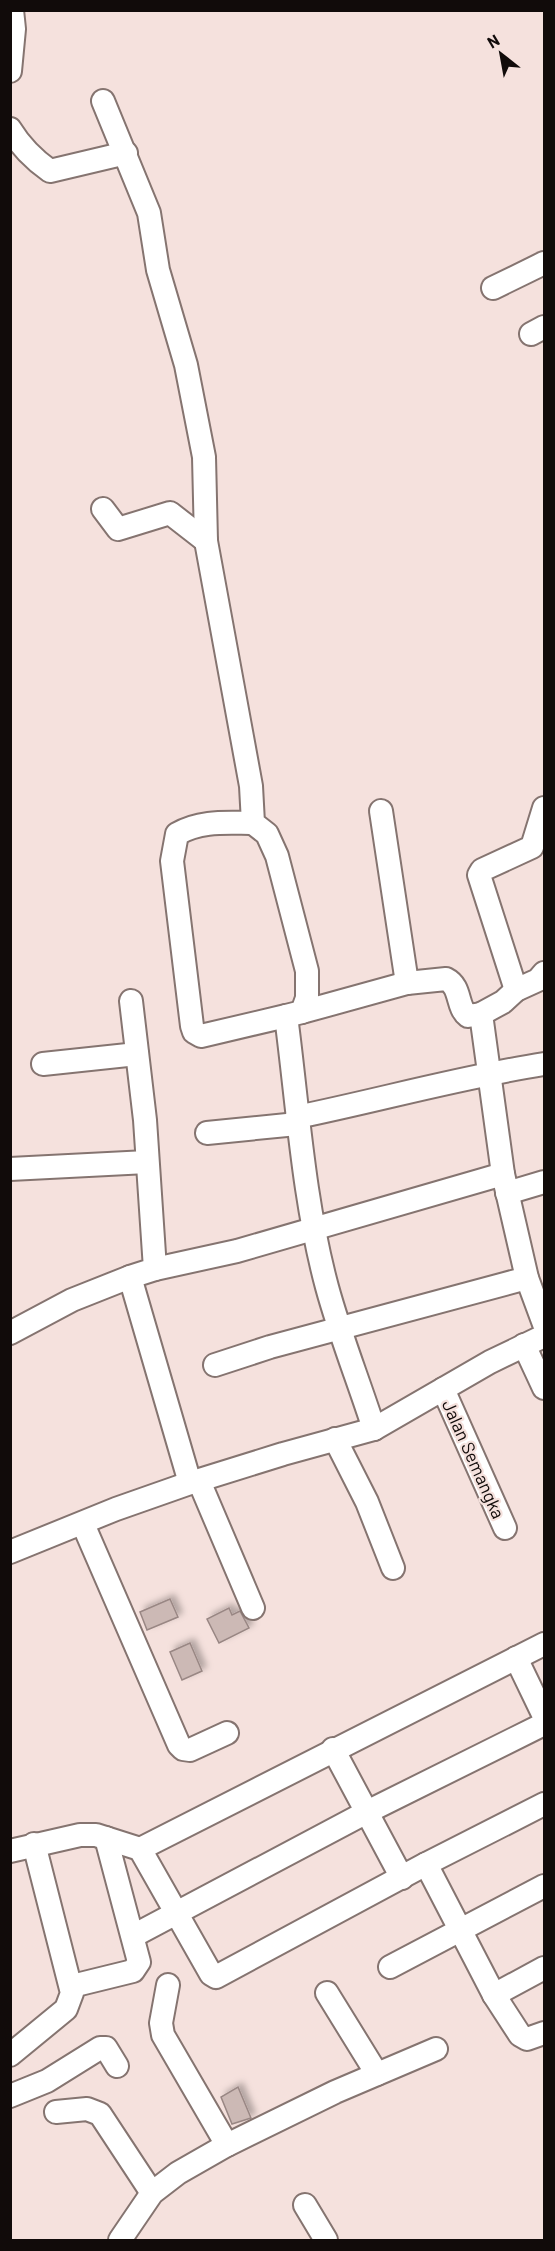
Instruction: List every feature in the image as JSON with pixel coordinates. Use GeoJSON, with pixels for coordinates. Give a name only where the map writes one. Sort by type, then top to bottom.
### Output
{"type":"FeatureCollection","features":[{"type":"Feature","properties":{"kind":"street"},"geometry":{"type":"LineString","coordinates":[[10,71],[14,29],[12,10]]}},
{"type":"Feature","properties":{"kind":"street"},"geometry":{"type":"LineString","coordinates":[[104,101],[149,213],[158,270],[186,365],[204,457],[206,541],[249,775],[254,823]]}},
{"type":"Feature","properties":{"kind":"street"},"geometry":{"type":"LineString","coordinates":[[10,129],[19,144],[33,159],[50,171],[126,153]]}},
{"type":"Feature","properties":{"kind":"street"},"geometry":{"type":"LineString","coordinates":[[493,288],[544,263]]}},
{"type":"Feature","properties":{"kind":"street"},"geometry":{"type":"LineString","coordinates":[[103,509],[118,529],[170,513],[206,541]]}},
{"type":"Feature","properties":{"kind":"street"},"geometry":{"type":"LineString","coordinates":[[516,990],[479,875],[482,870],[532,847],[544,808]]}},
{"type":"Feature","properties":{"kind":"street"},"geometry":{"type":"LineString","coordinates":[[381,811],[408,983]]}},
{"type":"Feature","properties":{"kind":"street"},"geometry":{"type":"LineString","coordinates":[[374,1429],[327,1287],[314,1227],[297,1120],[294,1014],[307,998],[307,971],[277,856],[267,834],[254,823],[211,822],[189,827],[177,834],[172,861],[192,1026],[194,1032],[201,1036],[294,1014],[408,983],[446,979],[456,988],[464,1014],[468,1016],[481,1014],[503,1002],[516,990],[538,980],[544,973]]}},
{"type":"Feature","properties":{"kind":"street"},"geometry":{"type":"LineString","coordinates":[[130,1001],[137,1054],[155,1269]]}},
{"type":"Feature","properties":{"kind":"street"},"geometry":{"type":"LineString","coordinates":[[481,1014],[505,1184],[527,1278],[544,1324]]}},
{"type":"Feature","properties":{"kind":"street"},"geometry":{"type":"LineString","coordinates":[[43,1064],[137,1054]]}},
{"type":"Feature","properties":{"kind":"street"},"geometry":{"type":"LineString","coordinates":[[207,1133],[297,1120],[489,1073],[544,1064]]}},
{"type":"Feature","properties":{"kind":"street"},"geometry":{"type":"LineString","coordinates":[[10,1169],[147,1162]]}},
{"type":"Feature","properties":{"kind":"street"},"geometry":{"type":"LineString","coordinates":[[10,1333],[72,1300],[155,1269],[237,1251],[314,1227],[505,1184],[544,1182]]}},
{"type":"Feature","properties":{"kind":"street"},"geometry":{"type":"LineString","coordinates":[[130,1277],[194,1482],[253,1608]]}},
{"type":"Feature","properties":{"kind":"street"},"geometry":{"type":"LineString","coordinates":[[215,1365],[527,1278]]}},
{"type":"Feature","properties":{"kind":"street"},"geometry":{"type":"LineString","coordinates":[[10,1552],[116,1509],[194,1482],[374,1429],[534,1340],[544,1388]]}},
{"type":"Feature","properties":{"kind":"street","name":"Jalan Semangka"},"geometry":{"type":"LineString","coordinates":[[443,1389],[506,1528]]}},
{"type":"Feature","properties":{"kind":"street"},"geometry":{"type":"LineString","coordinates":[[335,1439],[367,1502],[393,1568]]}},
{"type":"Feature","properties":{"kind":"street"},"geometry":{"type":"LineString","coordinates":[[83,1524],[179,1745],[183,1749],[190,1750],[227,1733]]}},
{"type":"Feature","properties":{"kind":"street"},"geometry":{"type":"LineString","coordinates":[[140,1849],[333,1749],[544,1644]]}},
{"type":"Feature","properties":{"kind":"street"},"geometry":{"type":"LineString","coordinates":[[516,1658],[544,1716]]}},
{"type":"Feature","properties":{"kind":"street"},"geometry":{"type":"LineString","coordinates":[[133,1936],[365,1813],[544,1724]]}},
{"type":"Feature","properties":{"kind":"street"},"geometry":{"type":"LineString","coordinates":[[333,1749],[365,1813],[402,1878]]}},
{"type":"Feature","properties":{"kind":"street"},"geometry":{"type":"LineString","coordinates":[[10,1851],[80,1835],[106,1838],[140,1849],[193,1943],[216,1977],[426,1864],[544,1804]]}},
{"type":"Feature","properties":{"kind":"street"},"geometry":{"type":"LineString","coordinates":[[72,1986],[137,1967],[139,1962],[106,1838]]}},
{"type":"Feature","properties":{"kind":"street"},"geometry":{"type":"LineString","coordinates":[[10,2055],[66,2009],[71,2000],[72,1986],[34,1844]]}},
{"type":"Feature","properties":{"kind":"street"},"geometry":{"type":"LineString","coordinates":[[426,1864],[494,1995],[520,2035],[527,2039],[544,2033]]}},
{"type":"Feature","properties":{"kind":"street"},"geometry":{"type":"LineString","coordinates":[[390,1967],[544,1886]]}},
{"type":"Feature","properties":{"kind":"street"},"geometry":{"type":"LineString","coordinates":[[494,1995],[544,1968]]}},
{"type":"Feature","properties":{"kind":"street"},"geometry":{"type":"LineString","coordinates":[[168,1985],[161,2023],[163,2035],[227,2145]]}},
{"type":"Feature","properties":{"kind":"street"},"geometry":{"type":"LineString","coordinates":[[327,1994],[377,2074]]}},
{"type":"Feature","properties":{"kind":"street"},"geometry":{"type":"LineString","coordinates":[[14,2086],[47,2081],[100,2048],[106,2048],[111,2052],[117,2066]]}},
{"type":"Feature","properties":{"kind":"street"},"geometry":{"type":"LineString","coordinates":[[120,2241],[152,2193],[178,2173],[227,2145],[377,2074],[436,2049]]}},
{"type":"Feature","properties":{"kind":"street"},"geometry":{"type":"LineString","coordinates":[[56,2112],[87,2109],[100,2114],[152,2193]]}},
{"type":"Feature","properties":{"kind":"street"},"geometry":{"type":"LineString","coordinates":[[305,2205],[326,2241]]}},
{"type":"Feature","properties":{"kind":"building"},"geometry":{"type":"Polygon","coordinates":[[[170,1599],[178,1617],[147,1630],[140,1612],[170,1599]]]}},
{"type":"Feature","properties":{"kind":"building"},"geometry":{"type":"Polygon","coordinates":[[[229,1608],[232,1615],[240,1611],[249,1628],[219,1643],[207,1619],[229,1608]]]}},
{"type":"Feature","properties":{"kind":"building"},"geometry":{"type":"Polygon","coordinates":[[[190,1643],[202,1671],[182,1680],[170,1652],[190,1643]]]}},
{"type":"Feature","properties":{"kind":"building"},"geometry":{"type":"Polygon","coordinates":[[[238,2087],[251,2118],[232,2124],[221,2097],[238,2087]]]}}]}
